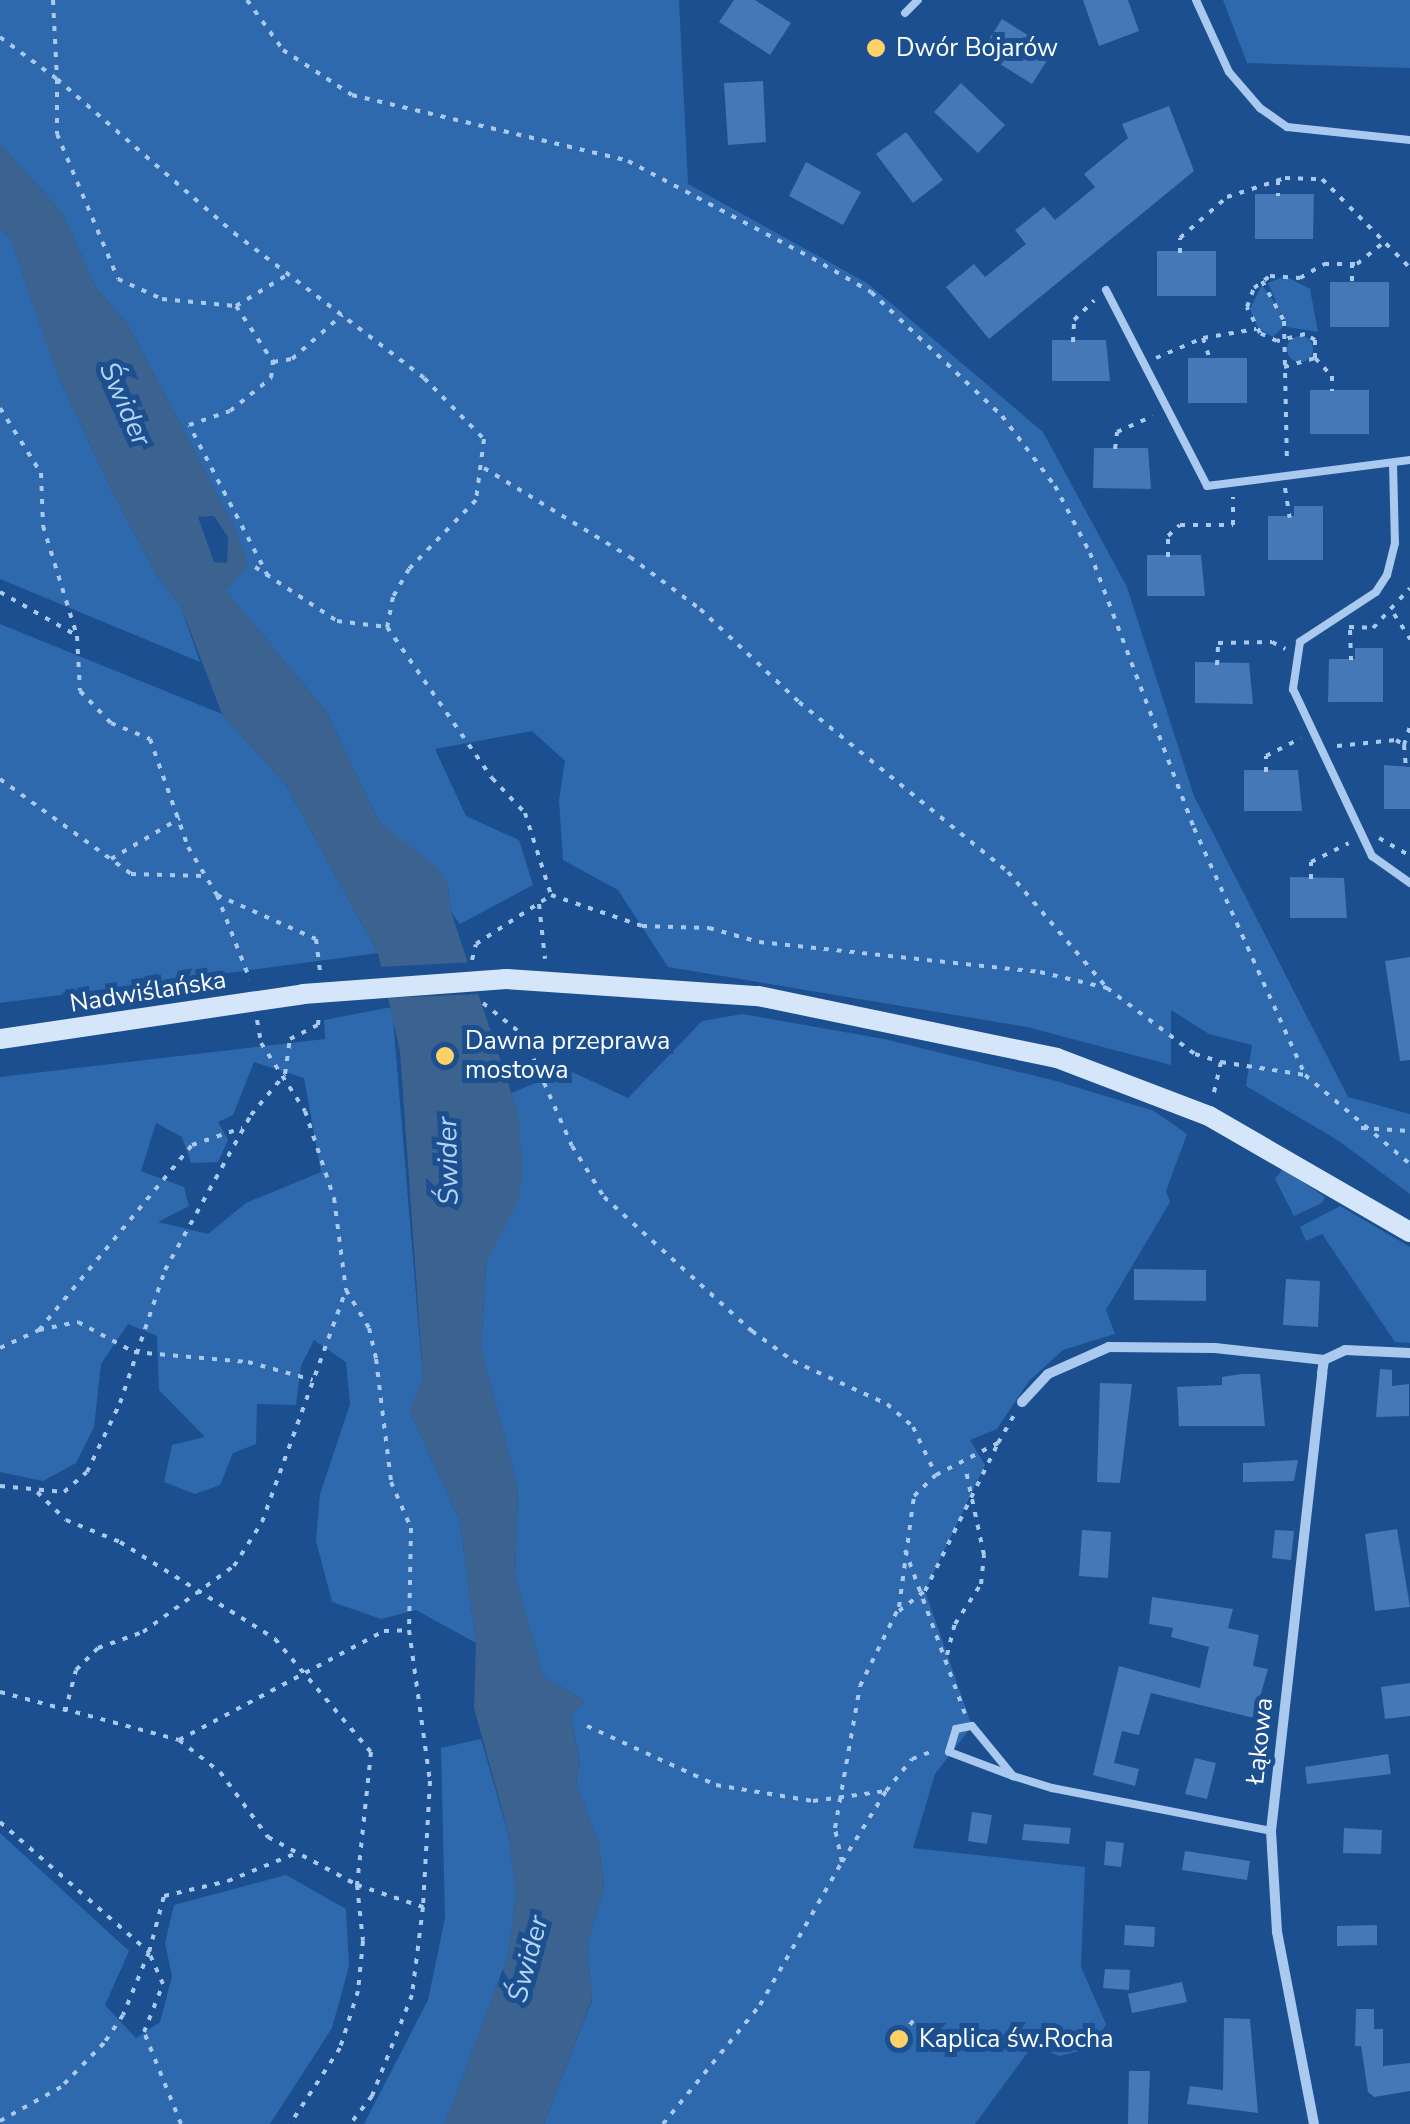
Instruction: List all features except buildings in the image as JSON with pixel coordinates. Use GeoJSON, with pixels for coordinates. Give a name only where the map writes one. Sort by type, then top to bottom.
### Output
{"type":"FeatureCollection","features":[{"type":"Feature","properties":{"kind":"street","name":"Nadwiślańska"},"geometry":{"type":"LineString","coordinates":[[0,1040],[303,994],[506,979],[738,994],[920,1025],[1058,1058],[1209,1116],[1410,1232]]}},
{"type":"Feature","properties":{"kind":"street"},"geometry":{"type":"LineString","coordinates":[[1022,1402],[1048,1374],[1109,1348],[1215,1348],[1324,1360],[1344,1350],[1410,1353]]}},
{"type":"Feature","properties":{"kind":"street","name":"Łąkowa"},"geometry":{"type":"LineString","coordinates":[[1314,2124],[1277,1932],[1271,1830],[1324,1360]]}},
{"type":"Feature","properties":{"kind":"lane"},"geometry":{"type":"LineString","coordinates":[[905,13],[918,0]]}},
{"type":"Feature","properties":{"kind":"lane"},"geometry":{"type":"LineString","coordinates":[[1196,0],[1229,72],[1260,108],[1287,127],[1410,140]]}},
{"type":"Feature","properties":{"kind":"lane"},"geometry":{"type":"LineString","coordinates":[[1106,290],[1207,486],[1287,482],[1410,460]]}},
{"type":"Feature","properties":{"kind":"lane"},"geometry":{"type":"LineString","coordinates":[[1393,463],[1395,543],[1387,575],[1376,592],[1300,642],[1293,689],[1372,856],[1410,883]]}},
{"type":"Feature","properties":{"kind":"lane"},"geometry":{"type":"LineString","coordinates":[[1013,1776],[972,1726],[956,1730],[949,1752],[1013,1776],[1271,1830]]}},
{"type":"Feature","properties":{"kind":"path"},"geometry":{"type":"LineString","coordinates":[[54,0],[56,134],[118,279],[162,299],[236,306],[288,274]]}},
{"type":"Feature","properties":{"kind":"path"},"geometry":{"type":"LineString","coordinates":[[247,0],[283,50],[352,95],[628,161],[812,258],[871,292],[1002,416],[1055,486],[1090,552],[1194,828],[1305,1075],[1362,1128],[1410,1164]]}},
{"type":"Feature","properties":{"kind":"path"},"geometry":{"type":"LineString","coordinates":[[0,37],[57,79],[288,274],[450,401],[484,440],[484,468],[476,500],[409,569],[392,597],[387,626],[492,778],[525,813],[551,895]]}},
{"type":"Feature","properties":{"kind":"path"},"geometry":{"type":"LineString","coordinates":[[1278,180],[1278,196]]}},
{"type":"Feature","properties":{"kind":"path"},"geometry":{"type":"LineString","coordinates":[[1180,253],[1180,238],[1221,201],[1278,180],[1328,181],[1410,268]]}},
{"type":"Feature","properties":{"kind":"path"},"geometry":{"type":"LineString","coordinates":[[1256,329],[1247,307],[1262,281],[1352,262],[1385,241]]}},
{"type":"Feature","properties":{"kind":"path"},"geometry":{"type":"LineString","coordinates":[[1352,262],[1352,284]]}},
{"type":"Feature","properties":{"kind":"path"},"geometry":{"type":"LineString","coordinates":[[1262,281],[1282,310],[1290,518]]}},
{"type":"Feature","properties":{"kind":"path"},"geometry":{"type":"LineString","coordinates":[[1073,342],[1074,320],[1106,290]]}},
{"type":"Feature","properties":{"kind":"path"},"geometry":{"type":"LineString","coordinates":[[236,306],[273,362],[271,378],[230,411],[189,426],[268,576]]}},
{"type":"Feature","properties":{"kind":"path"},"geometry":{"type":"LineString","coordinates":[[273,362],[292,359],[342,315]]}},
{"type":"Feature","properties":{"kind":"path"},"geometry":{"type":"LineString","coordinates":[[1144,363],[1203,338],[1256,329],[1284,340],[1310,336],[1315,358],[1332,376],[1332,391]]}},
{"type":"Feature","properties":{"kind":"path"},"geometry":{"type":"LineString","coordinates":[[1203,338],[1210,360]]}},
{"type":"Feature","properties":{"kind":"path"},"geometry":{"type":"LineString","coordinates":[[1284,367],[1315,358]]}},
{"type":"Feature","properties":{"kind":"path"},"geometry":{"type":"LineString","coordinates":[[0,408],[40,473],[43,526],[77,636],[80,690],[111,723],[150,739],[180,818],[247,960],[251,988]]}},
{"type":"Feature","properties":{"kind":"path"},"geometry":{"type":"LineString","coordinates":[[1115,449],[1117,432],[1162,412]]}},
{"type":"Feature","properties":{"kind":"path"},"geometry":{"type":"LineString","coordinates":[[484,468],[630,557],[700,610],[798,702],[1008,872],[1107,988],[1195,1054],[1305,1075]]}},
{"type":"Feature","properties":{"kind":"path"},"geometry":{"type":"LineString","coordinates":[[1168,557],[1168,536],[1180,525],[1233,526],[1233,498]]}},
{"type":"Feature","properties":{"kind":"path"},"geometry":{"type":"LineString","coordinates":[[255,567],[337,621],[387,626]]}},
{"type":"Feature","properties":{"kind":"path"},"geometry":{"type":"LineString","coordinates":[[1336,630],[1373,628],[1394,613],[1410,588]]}},
{"type":"Feature","properties":{"kind":"path"},"geometry":{"type":"LineString","coordinates":[[0,592],[77,636]]}},
{"type":"Feature","properties":{"kind":"path"},"geometry":{"type":"LineString","coordinates":[[1394,613],[1410,639]]}},
{"type":"Feature","properties":{"kind":"path"},"geometry":{"type":"LineString","coordinates":[[1350,628],[1351,660]]}},
{"type":"Feature","properties":{"kind":"path"},"geometry":{"type":"LineString","coordinates":[[1218,664],[1218,644],[1272,642],[1286,650]]}},
{"type":"Feature","properties":{"kind":"path"},"geometry":{"type":"LineString","coordinates":[[1406,767],[1404,745],[1410,727]]}},
{"type":"Feature","properties":{"kind":"path"},"geometry":{"type":"LineString","coordinates":[[1266,772],[1266,756],[1302,738]]}},
{"type":"Feature","properties":{"kind":"path"},"geometry":{"type":"LineString","coordinates":[[1334,758],[1328,747],[1396,740],[1404,745]]}},
{"type":"Feature","properties":{"kind":"path"},"geometry":{"type":"LineString","coordinates":[[0,779],[130,874],[206,876]]}},
{"type":"Feature","properties":{"kind":"path"},"geometry":{"type":"LineString","coordinates":[[111,859],[180,818]]}},
{"type":"Feature","properties":{"kind":"path"},"geometry":{"type":"LineString","coordinates":[[1371,831],[1410,856]]}},
{"type":"Feature","properties":{"kind":"path"},"geometry":{"type":"LineString","coordinates":[[1312,880],[1311,862],[1355,840]]}},
{"type":"Feature","properties":{"kind":"path"},"geometry":{"type":"LineString","coordinates":[[217,895],[316,939],[320,978]]}},
{"type":"Feature","properties":{"kind":"path"},"geometry":{"type":"LineString","coordinates":[[551,895],[642,926],[709,928],[759,942],[1040,972],[1107,988]]}},
{"type":"Feature","properties":{"kind":"path"},"geometry":{"type":"LineString","coordinates":[[545,967],[539,904],[551,895]]}},
{"type":"Feature","properties":{"kind":"path"},"geometry":{"type":"LineString","coordinates":[[0,1486],[64,1492],[87,1472],[120,1403],[134,1352],[165,1270],[244,1127],[285,1074],[290,1039],[318,1025],[319,1009]]}},
{"type":"Feature","properties":{"kind":"path"},"geometry":{"type":"LineString","coordinates":[[256,1013],[261,1043],[285,1074],[305,1112],[334,1198],[346,1290],[370,1328],[391,1482],[411,1528],[410,1630],[430,1781],[423,1907],[412,1995],[372,2096],[350,2124]]}},
{"type":"Feature","properties":{"kind":"path"},"geometry":{"type":"LineString","coordinates":[[523,1035],[572,1146],[604,1197],[792,1361],[888,1404],[913,1428],[936,1475]]}},
{"type":"Feature","properties":{"kind":"path"},"geometry":{"type":"LineString","coordinates":[[1209,1116],[1221,1062]]}},
{"type":"Feature","properties":{"kind":"path"},"geometry":{"type":"LineString","coordinates":[[39,1330],[192,1145],[244,1127]]}},
{"type":"Feature","properties":{"kind":"path"},"geometry":{"type":"LineString","coordinates":[[1362,1128],[1410,1131]]}},
{"type":"Feature","properties":{"kind":"path"},"geometry":{"type":"LineString","coordinates":[[65,1712],[76,1670],[98,1648],[143,1632],[234,1566],[262,1522],[346,1290]]}},
{"type":"Feature","properties":{"kind":"path"},"geometry":{"type":"LineString","coordinates":[[0,1348],[39,1330],[78,1322],[134,1352],[248,1362],[312,1380]]}},
{"type":"Feature","properties":{"kind":"path"},"geometry":{"type":"LineString","coordinates":[[896,1614],[925,1591],[971,1490],[1022,1402]]}},
{"type":"Feature","properties":{"kind":"path"},"geometry":{"type":"LineString","coordinates":[[842,1862],[836,1828],[860,1686],[896,1614],[903,1546],[914,1496],[936,1475],[965,1466],[998,1442]]}},
{"type":"Feature","properties":{"kind":"path"},"geometry":{"type":"LineString","coordinates":[[947,1655],[955,1624],[981,1584],[984,1555],[965,1466]]}},
{"type":"Feature","properties":{"kind":"path"},"geometry":{"type":"LineString","coordinates":[[37,1492],[66,1520],[120,1542],[274,1639],[309,1673],[371,1752],[357,1885],[362,1941],[358,1991],[340,2048],[290,2124]]}},
{"type":"Feature","properties":{"kind":"path"},"geometry":{"type":"LineString","coordinates":[[903,1546],[925,1591],[972,1726]]}},
{"type":"Feature","properties":{"kind":"path"},"geometry":{"type":"LineString","coordinates":[[180,1740],[384,1631],[410,1630]]}},
{"type":"Feature","properties":{"kind":"path"},"geometry":{"type":"LineString","coordinates":[[0,1692],[180,1740],[220,1772],[268,1836],[357,1885],[423,1907]]}},
{"type":"Feature","properties":{"kind":"path"},"geometry":{"type":"LineString","coordinates":[[587,1726],[716,1784],[813,1801],[886,1791]]}},
{"type":"Feature","properties":{"kind":"path"},"geometry":{"type":"LineString","coordinates":[[663,2124],[760,2005],[886,1791],[912,1758],[949,1752]]}},
{"type":"Feature","properties":{"kind":"path"},"geometry":{"type":"LineString","coordinates":[[0,1822],[149,1952],[163,1984],[144,2032],[181,2124]]}},
{"type":"Feature","properties":{"kind":"path"},"geometry":{"type":"LineString","coordinates":[[0,2122],[61,2086],[104,2043],[124,2015],[149,1952],[164,1896],[228,1881],[298,1853]]}},
{"type":"Feature","properties":{"kind":"path"},"geometry":{"type":"LineString","coordinates":[[902,2035],[916,2017]]}},
{"type":"Feature","properties":{"kind":"shaded area"},"geometry":{"type":"Polygon","coordinates":[[[0,0],[679,0],[688,184],[867,283],[1043,432],[1127,587],[1194,796],[1348,1097],[1410,1114],[1410,1194],[1339,1141],[1246,1086],[1252,1045],[1209,1034],[1171,1010],[1171,1065],[1027,1027],[668,967],[618,890],[563,860],[559,800],[565,761],[532,731],[435,749],[466,816],[519,840],[533,885],[460,924],[451,912],[448,885],[379,822],[326,711],[225,590],[236,530],[128,325],[96,288],[63,214],[0,144],[0,0]]]}},
{"type":"Feature","properties":{"kind":"shaded area"},"geometry":{"type":"Polygon","coordinates":[[[1223,0],[1410,0],[1410,68],[1247,63],[1223,0]]]}},
{"type":"Feature","properties":{"kind":"shaded area"},"geometry":{"type":"Polygon","coordinates":[[[0,229],[11,239],[58,376],[156,574],[181,607],[200,662],[0,579],[0,229]]]}},
{"type":"Feature","properties":{"kind":"shaded area"},"geometry":{"type":"Polygon","coordinates":[[[1285,276],[1310,289],[1318,332],[1287,327],[1268,283],[1285,276]]]}},
{"type":"Feature","properties":{"kind":"shaded area"},"geometry":{"type":"Polygon","coordinates":[[[1262,285],[1280,310],[1283,327],[1273,337],[1258,328],[1250,309],[1262,285]]]}},
{"type":"Feature","properties":{"kind":"shaded area"},"geometry":{"type":"Polygon","coordinates":[[[1300,336],[1309,340],[1313,349],[1309,358],[1300,362],[1291,358],[1287,349],[1291,340],[1300,336]]]}},
{"type":"Feature","properties":{"kind":"shaded area"},"geometry":{"type":"Polygon","coordinates":[[[0,624],[222,714],[286,785],[378,953],[0,1003],[0,624]]]}},
{"type":"Feature","properties":{"kind":"shaded area"},"geometry":{"type":"Polygon","coordinates":[[[392,1007],[423,1378],[410,1412],[460,1521],[476,1643],[416,1610],[381,1619],[332,1602],[316,1541],[320,1494],[350,1404],[346,1362],[314,1340],[301,1366],[296,1405],[257,1404],[256,1444],[233,1453],[220,1485],[195,1494],[164,1482],[172,1445],[205,1437],[159,1390],[157,1336],[128,1324],[101,1364],[94,1427],[76,1463],[43,1481],[0,1472],[0,1077],[325,1039],[324,1020],[392,1007]],[[254,1062],[233,1115],[218,1122],[228,1140],[218,1162],[191,1163],[182,1137],[156,1123],[141,1171],[184,1187],[189,1206],[158,1222],[208,1234],[246,1203],[321,1172],[304,1078],[254,1062]]]}},
{"type":"Feature","properties":{"kind":"shaded area"},"geometry":{"type":"Polygon","coordinates":[[[742,1014],[884,1039],[1056,1081],[1154,1111],[1187,1134],[1166,1191],[1170,1202],[1106,1310],[1115,1334],[1063,1350],[1029,1381],[997,1429],[970,1440],[985,1465],[925,1591],[972,1726],[935,1774],[913,1848],[1085,1867],[1081,1967],[1106,2024],[1093,2048],[1059,2056],[1033,2045],[975,2124],[544,2124],[592,2000],[587,1946],[604,1886],[599,1845],[576,1782],[580,1763],[571,1715],[585,1701],[543,1676],[515,1574],[518,1490],[481,1347],[486,1264],[499,1234],[518,1113],[511,1093],[568,1070],[628,1098],[702,1021],[742,1014]]]}},
{"type":"Feature","properties":{"kind":"shaded area"},"geometry":{"type":"Polygon","coordinates":[[[1283,1169],[1325,1197],[1322,1203],[1294,1216],[1275,1179],[1283,1169]]]}},
{"type":"Feature","properties":{"kind":"shaded area"},"geometry":{"type":"Polygon","coordinates":[[[1340,1206],[1410,1247],[1410,1343],[1395,1342],[1322,1234],[1306,1241],[1300,1227],[1340,1206]]]}},
{"type":"Feature","properties":{"kind":"shaded area"},"geometry":{"type":"Polygon","coordinates":[[[481,1739],[509,1836],[516,1893],[508,1956],[445,2124],[364,2124],[428,2000],[445,1918],[441,1748],[481,1739]]]}},
{"type":"Feature","properties":{"kind":"shaded area"},"geometry":{"type":"Polygon","coordinates":[[[0,1833],[129,1951],[105,2005],[136,2038],[160,2022],[172,1976],[165,1943],[174,1905],[286,1875],[346,1909],[349,1966],[332,2028],[270,2124],[0,2124],[0,1833]]]}},
{"type":"Feature","properties":{"kind":"water","name":"Świder"},"geometry":{"type":"Polygon","coordinates":[[[0,144],[63,214],[96,288],[128,325],[236,530],[249,565],[226,591],[326,711],[379,822],[439,869],[448,885],[451,912],[518,1113],[523,1172],[518,1201],[486,1264],[481,1347],[518,1490],[515,1574],[543,1676],[585,1701],[571,1716],[580,1764],[576,1782],[599,1845],[604,1886],[587,1946],[592,1999],[544,2124],[445,2124],[508,1956],[516,1893],[509,1835],[474,1708],[476,1643],[460,1521],[410,1412],[423,1377],[400,1051],[378,953],[286,785],[222,714],[181,607],[156,574],[58,376],[11,239],[0,229],[0,144]],[[214,516],[198,517],[214,562],[227,563],[228,537],[214,516]]]}},
{"type":"Feature","properties":{"kind":"pier"},"geometry":{"type":"Polygon","coordinates":[[[475,962],[483,994],[385,998],[377,967],[475,962]]]}},
{"type":"Feature","properties":{"kind":"place","name":"Dwór Bojarów"},"geometry":{"type":"Point","coordinates":[876,48]}},
{"type":"Feature","properties":{"kind":"place","name":"Dawna przeprawa mostowa"},"geometry":{"type":"Point","coordinates":[445,1056]}},
{"type":"Feature","properties":{"kind":"place","name":"Kaplica św.Rocha"},"geometry":{"type":"Point","coordinates":[899,2039]}}]}
